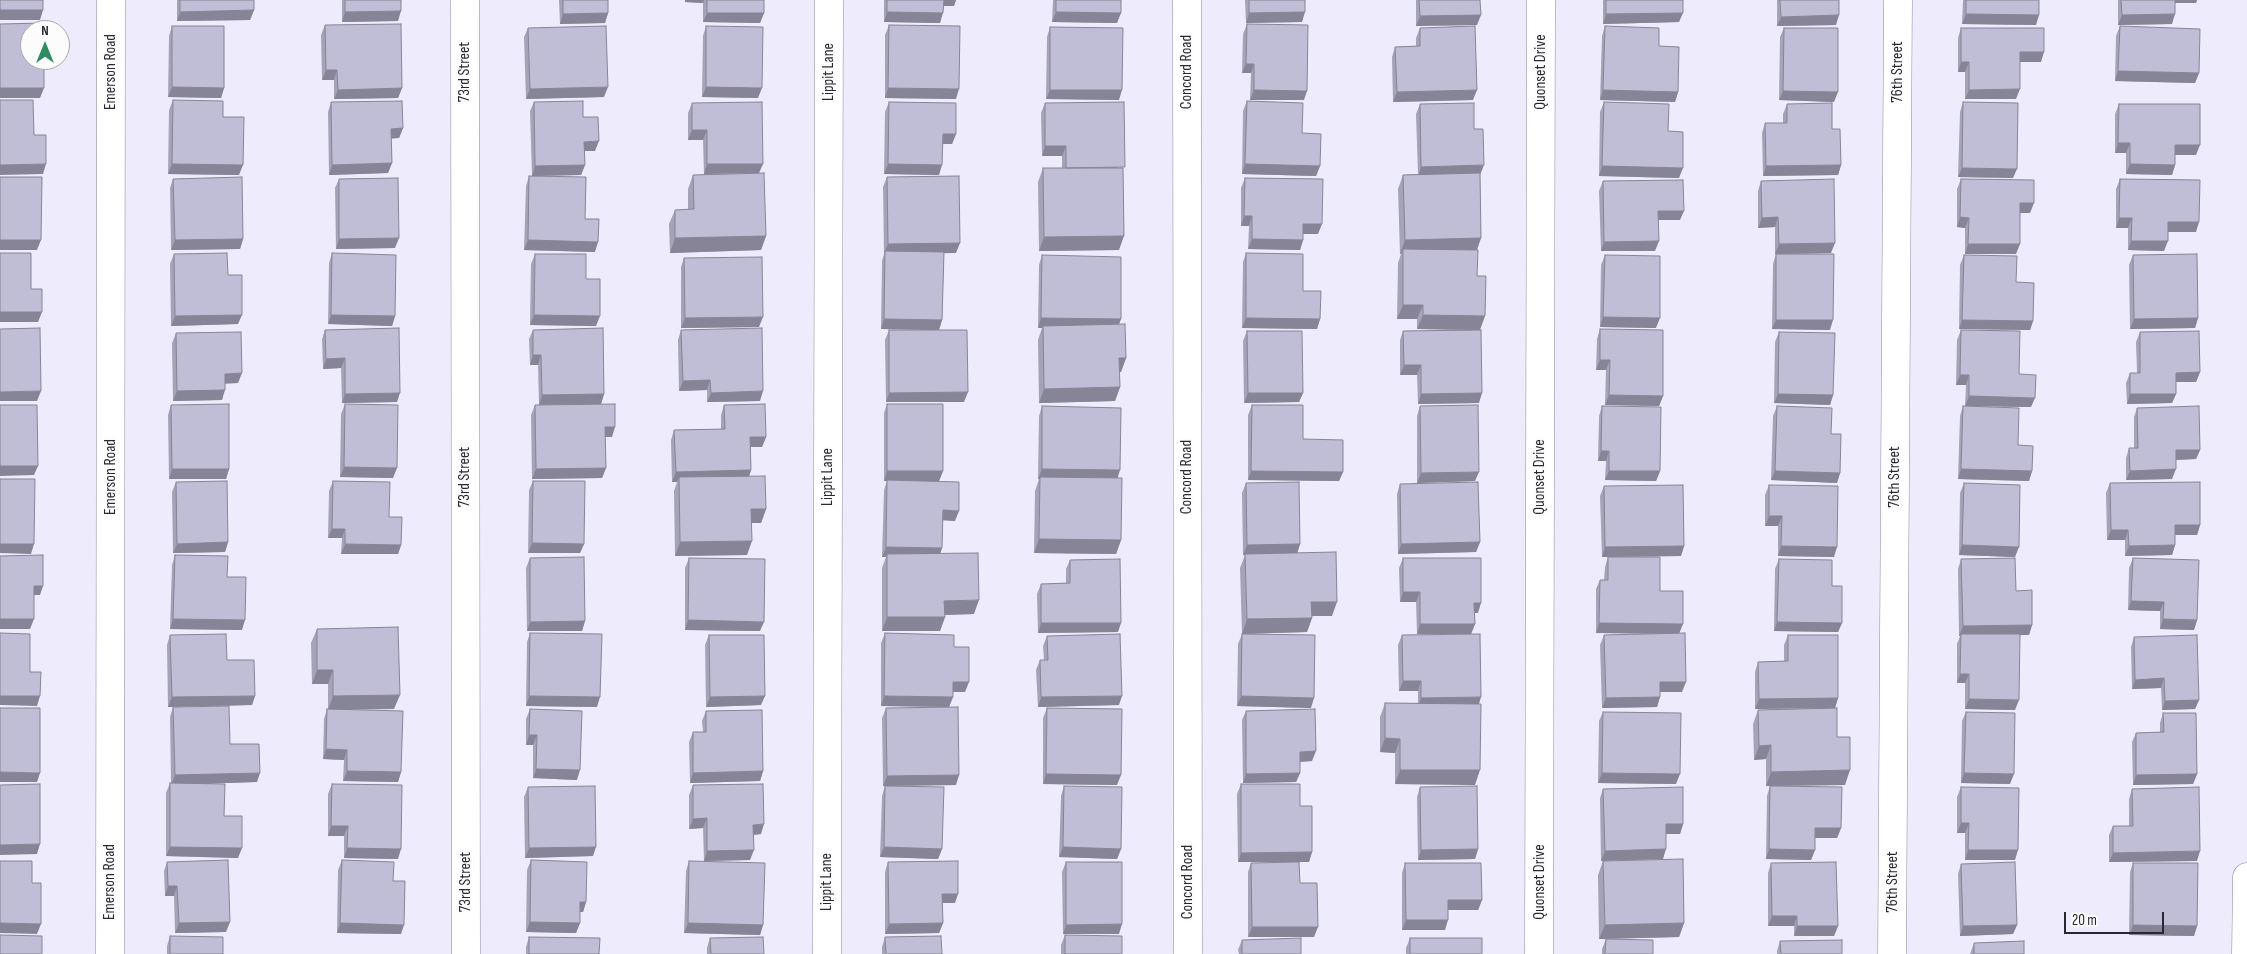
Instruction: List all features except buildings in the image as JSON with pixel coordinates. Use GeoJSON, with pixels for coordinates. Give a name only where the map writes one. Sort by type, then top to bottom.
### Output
{"type":"FeatureCollection","features":[{"type":"Feature","properties":{"kind":"street","name":"Emerson Road"},"geometry":{"type":"LineString","coordinates":[[110,954],[111,0]]}},
{"type":"Feature","properties":{"kind":"street","name":"73rd Street"},"geometry":{"type":"LineString","coordinates":[[465,0],[466,954]]}},
{"type":"Feature","properties":{"kind":"street","name":"Lippit Lane"},"geometry":{"type":"LineString","coordinates":[[827,954],[829,0]]}},
{"type":"Feature","properties":{"kind":"street","name":"Concord Road"},"geometry":{"type":"LineString","coordinates":[[1187,0],[1188,954]]}},
{"type":"Feature","properties":{"kind":"street","name":"Quonset Drive"},"geometry":{"type":"LineString","coordinates":[[1539,954],[1541,0]]}},
{"type":"Feature","properties":{"kind":"street","name":"76th Street"},"geometry":{"type":"LineString","coordinates":[[1892,954],[1898,0]]}},
{"type":"Feature","properties":{"kind":"street"},"geometry":{"type":"LineString","coordinates":[[2246,954],[2247,877]]}}]}
